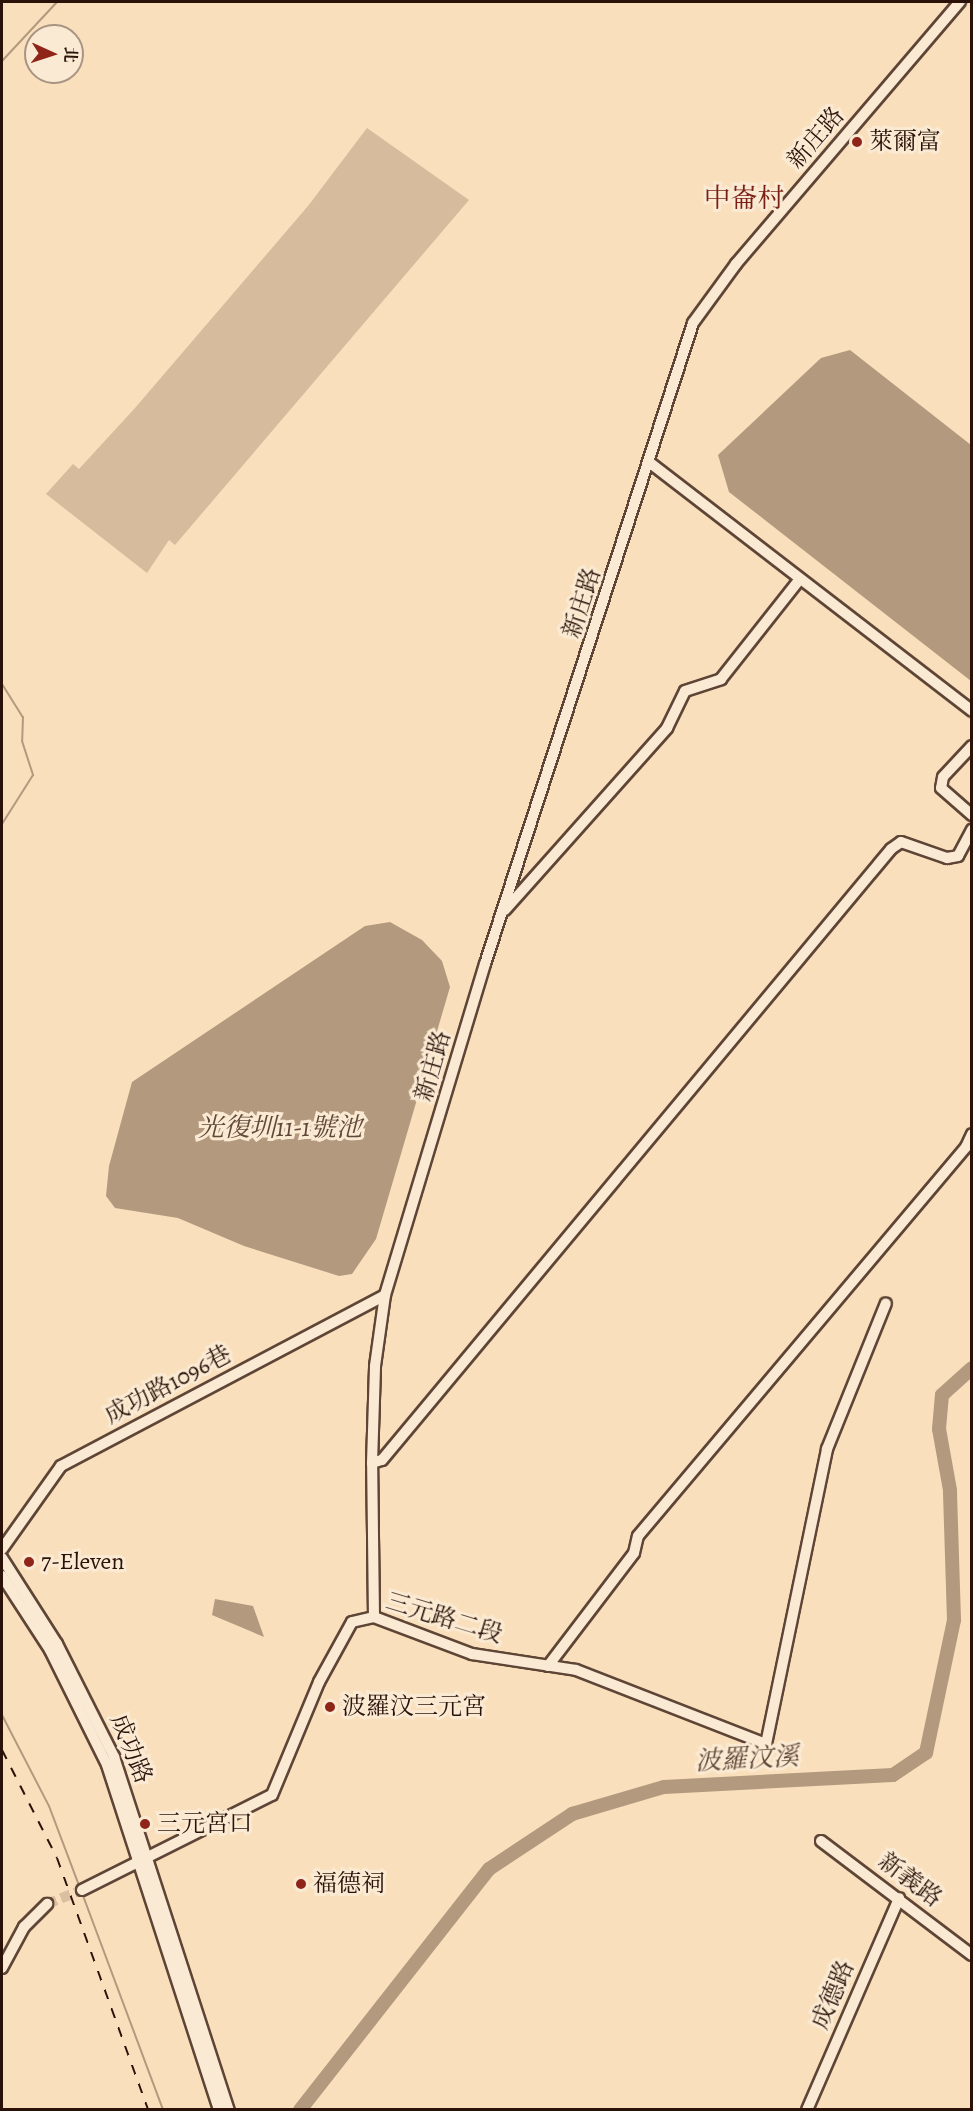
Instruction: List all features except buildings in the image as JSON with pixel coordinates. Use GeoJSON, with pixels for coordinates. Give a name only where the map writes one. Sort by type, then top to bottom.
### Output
{"type":"FeatureCollection","features":[{"type":"Feature","properties":{"kind":"street","name":"新庄路"},"geometry":{"type":"LineString","coordinates":[[374,1617],[372,1463],[375,1366],[385,1294],[502,913],[693,323],[706,300],[960,2]]}},
{"type":"Feature","properties":{"kind":"street"},"geometry":{"type":"LineString","coordinates":[[649,462],[972,711]]}},
{"type":"Feature","properties":{"kind":"street"},"geometry":{"type":"LineString","coordinates":[[502,913],[667,728],[685,691],[721,679],[800,579]]}},
{"type":"Feature","properties":{"kind":"street"},"geometry":{"type":"LineString","coordinates":[[972,746],[943,777],[941,788],[972,815]]}},
{"type":"Feature","properties":{"kind":"street"},"geometry":{"type":"LineString","coordinates":[[372,1463],[382,1460],[891,849],[902,842],[947,858],[958,856],[972,830]]}},
{"type":"Feature","properties":{"kind":"street"},"geometry":{"type":"LineString","coordinates":[[548,1666],[634,1553],[638,1536],[966,1147],[972,1134]]}},
{"type":"Feature","properties":{"kind":"street","name":"成功路1096巷"},"geometry":{"type":"LineString","coordinates":[[2,1549],[60,1466],[385,1294]]}},
{"type":"Feature","properties":{"kind":"street","name":"三元路二段"},"geometry":{"type":"LineString","coordinates":[[82,1890],[272,1795],[319,1682],[352,1622],[374,1617],[472,1654],[576,1670],[766,1744],[827,1449],[886,1303]]}},
{"type":"Feature","properties":{"kind":"street","name":"成功路"},"geometry":{"type":"LineString","coordinates":[[2,1558],[94,1715],[229,2109]]}},
{"type":"Feature","properties":{"kind":"street","name":"成功路"},"geometry":{"type":"LineString","coordinates":[[2,1576],[50,1650],[84,1718],[144,1857],[219,2109]]}},
{"type":"Feature","properties":{"kind":"street","name":"新義路"},"geometry":{"type":"LineString","coordinates":[[822,1841],[971,1954]]}},
{"type":"Feature","properties":{"kind":"street","name":"成德路"},"geometry":{"type":"LineString","coordinates":[[807,2109],[899,1898]]}},
{"type":"Feature","properties":{"kind":"street"},"geometry":{"type":"LineString","coordinates":[[2,1968],[24,1927],[47,1904]]}},
{"type":"Feature","properties":{"kind":"shaded area"},"geometry":{"type":"Polygon","coordinates":[[[367,128],[469,200],[175,545],[169,540],[147,573],[46,494],[73,464],[79,469],[135,408],[308,206],[367,128]]]}},
{"type":"Feature","properties":{"kind":"water"},"geometry":{"type":"Polygon","coordinates":[[[850,350],[971,445],[971,681],[729,492],[718,455],[821,358],[850,350]]]}},
{"type":"Feature","properties":{"kind":"water","name":"光復圳11-1號池"},"geometry":{"type":"Polygon","coordinates":[[[390,922],[422,940],[442,961],[450,987],[376,1239],[352,1274],[339,1276],[244,1246],[178,1218],[115,1208],[106,1196],[109,1166],[132,1082],[365,926],[390,922]]]}},
{"type":"Feature","properties":{"kind":"water"},"geometry":{"type":"Polygon","coordinates":[[[215,1599],[253,1606],[264,1637],[212,1615],[215,1599]]]}},
{"type":"Feature","properties":{"kind":"waterway"},"geometry":{"type":"LineString","coordinates":[[2,61],[57,2]]}},
{"type":"Feature","properties":{"kind":"waterway"},"geometry":{"type":"LineString","coordinates":[[2,284],[2,289]]}},
{"type":"Feature","properties":{"kind":"waterway"},"geometry":{"type":"LineString","coordinates":[[2,684],[23,717],[22,741],[33,775],[2,824]]}},
{"type":"Feature","properties":{"kind":"waterway","name":"波羅汶溪"},"geometry":{"type":"LineString","coordinates":[[300,2110],[489,1869],[572,1814],[664,1787],[893,1775],[926,1753],[954,1620],[950,1490],[939,1429],[942,1395],[972,1368]]}},
{"type":"Feature","properties":{"kind":"waterway"},"geometry":{"type":"LineString","coordinates":[[2,1715],[49,1806],[80,1888]]}},
{"type":"Feature","properties":{"kind":"waterway"},"geometry":{"type":"LineString","coordinates":[[82,1893],[163,2110]]}},
{"type":"Feature","properties":{"kind":"tunnel"},"geometry":{"type":"LineString","coordinates":[[47,1904],[82,1890]]}},
{"type":"Feature","properties":{"kind":"railway"},"geometry":{"type":"LineString","coordinates":[[2,1750],[57,1858],[148,2110]]}},
{"type":"Feature","properties":{"kind":"place","name":"萊爾富"},"geometry":{"type":"Point","coordinates":[857,142]}},
{"type":"Feature","properties":{"kind":"place","name":"7-Eleven"},"geometry":{"type":"Point","coordinates":[29,1562]}},
{"type":"Feature","properties":{"kind":"place","name":"波羅汶三元宮"},"geometry":{"type":"Point","coordinates":[330,1707]}},
{"type":"Feature","properties":{"kind":"place","name":"三元宮口"},"geometry":{"type":"Point","coordinates":[145,1824]}},
{"type":"Feature","properties":{"kind":"place","name":"福德祠"},"geometry":{"type":"Point","coordinates":[301,1884]}},
{"type":"Feature","properties":{"kind":"district","name":"中崙村"},"geometry":{"type":"Point","coordinates":[744,199]}}]}
